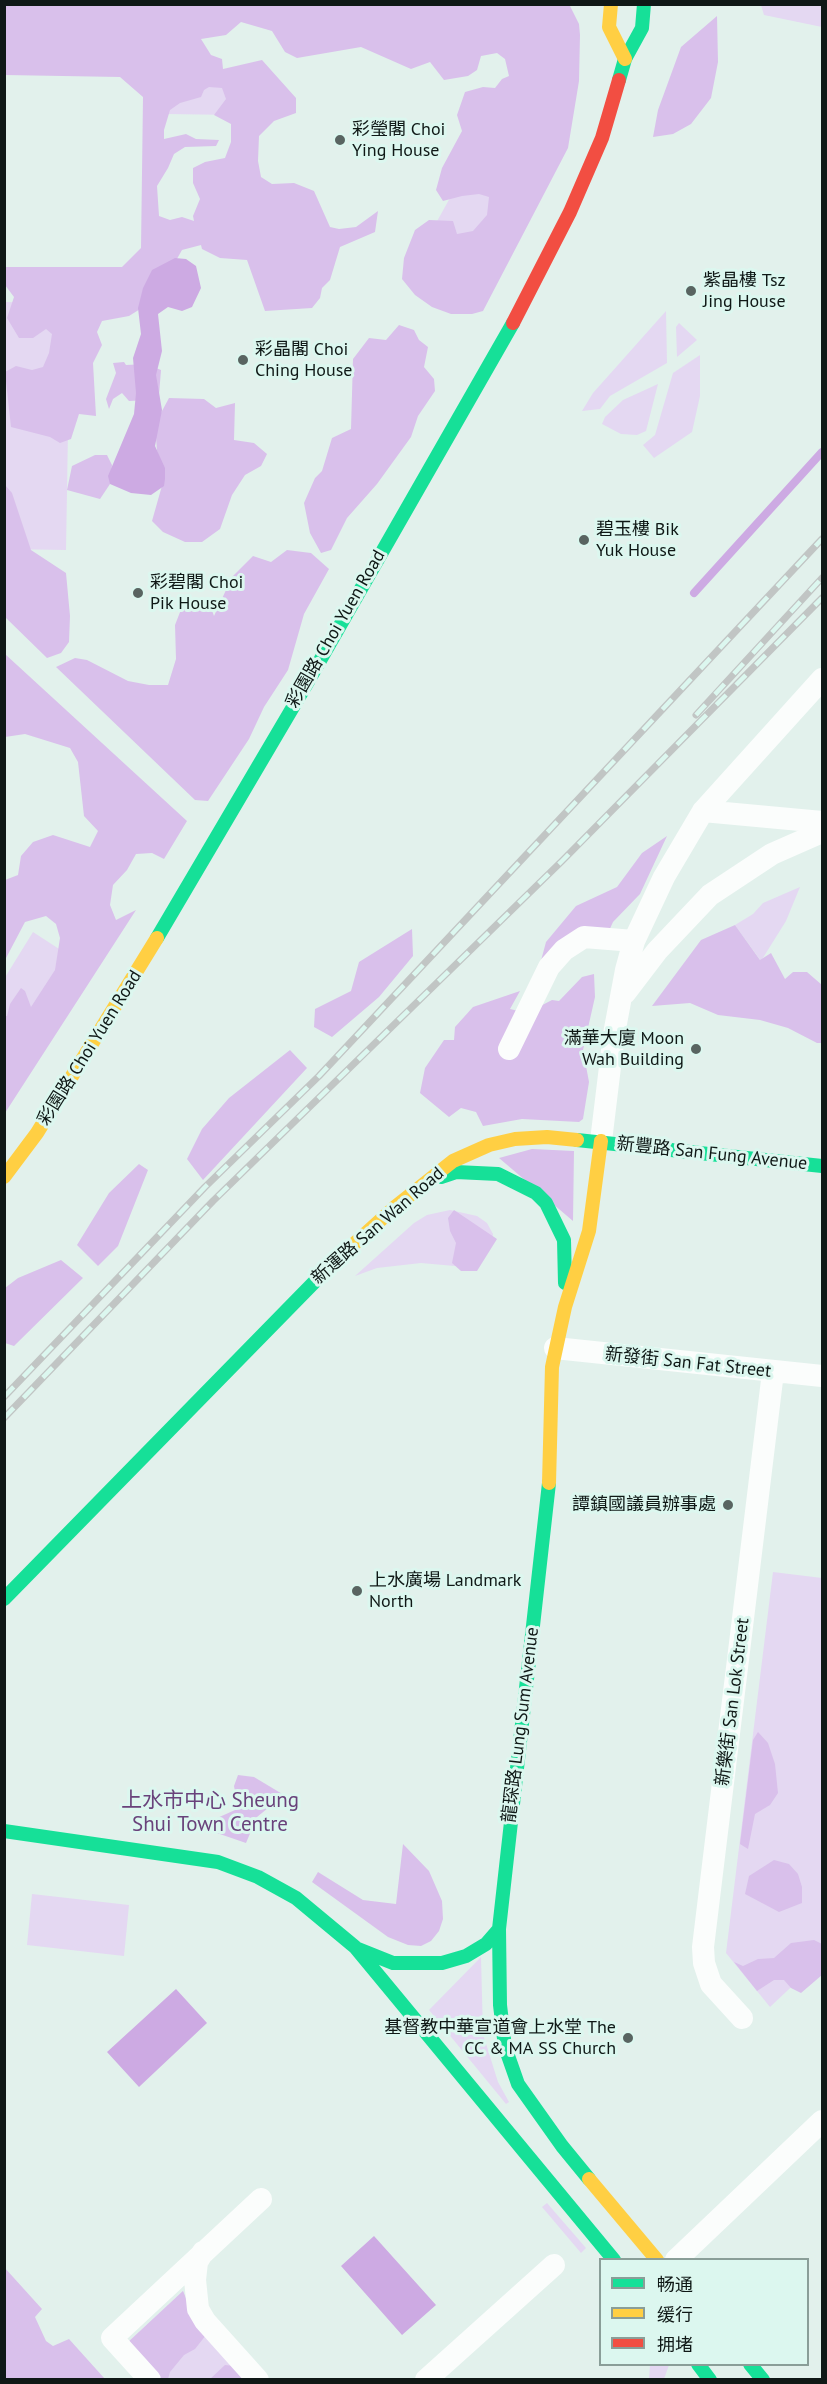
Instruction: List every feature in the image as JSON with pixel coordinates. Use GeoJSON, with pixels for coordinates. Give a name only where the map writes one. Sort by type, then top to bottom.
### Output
{"type":"FeatureCollection","features":[{"type":"Feature","properties":{"kind":"street"},"geometry":{"type":"LineString","coordinates":[[611,4],[609,27],[625,59]]}},
{"type":"Feature","properties":{"kind":"street","name":"彩園路 Choi Yuen Road"},"geometry":{"type":"LineString","coordinates":[[4,1177],[38,1133],[143,962],[306,686],[510,328],[575,202],[602,138],[625,59],[642,28],[644,4]]}},
{"type":"Feature","properties":{"kind":"street"},"geometry":{"type":"LineString","coordinates":[[601,1141],[620,1000],[634,941],[664,877],[703,811],[822,679]]}},
{"type":"Feature","properties":{"kind":"street"},"geometry":{"type":"LineString","coordinates":[[703,811],[822,822]]}},
{"type":"Feature","properties":{"kind":"street"},"geometry":{"type":"LineString","coordinates":[[620,1000],[657,951],[710,896],[772,854],[822,832]]}},
{"type":"Feature","properties":{"kind":"street"},"geometry":{"type":"LineString","coordinates":[[509,1049],[549,967],[564,950],[584,937],[634,941]]}},
{"type":"Feature","properties":{"kind":"street","name":"新運路 San Wan Road"},"geometry":{"type":"LineString","coordinates":[[4,1599],[309,1285],[453,1161],[489,1145],[514,1139],[548,1137],[601,1141]]}},
{"type":"Feature","properties":{"kind":"street","name":"新豐路 San Fung Avenue"},"geometry":{"type":"LineString","coordinates":[[601,1141],[822,1166]]}},
{"type":"Feature","properties":{"kind":"street","name":"龍琛路 Lung Sum Avenue"},"geometry":{"type":"LineString","coordinates":[[601,1141],[589,1231],[564,1307],[550,1387],[548,1503],[499,1929],[501,2029],[518,2084],[549,2130],[656,2258]]}},
{"type":"Feature","properties":{"kind":"street","name":"龍琛路 Lung Sum Avenue"},"geometry":{"type":"LineString","coordinates":[[426,1182],[456,1172],[478,1172],[512,1179],[537,1193],[553,1213],[564,1240],[564,1307]]}},
{"type":"Feature","properties":{"kind":"street","name":"新發街 San Fat Street"},"geometry":{"type":"LineString","coordinates":[[555,1348],[822,1376]]}},
{"type":"Feature","properties":{"kind":"street","name":"新樂街 San Lok Street"},"geometry":{"type":"LineString","coordinates":[[742,2018],[711,1984],[704,1963],[703,1947],[773,1372]]}},
{"type":"Feature","properties":{"kind":"street"},"geometry":{"type":"LineString","coordinates":[[8,1829],[218,1862],[258,1877],[296,1898],[355,1947],[541,2168],[613,2258]]}},
{"type":"Feature","properties":{"kind":"street"},"geometry":{"type":"LineString","coordinates":[[355,1947],[375,1958],[393,1963],[411,1965],[442,1963],[466,1956],[486,1944],[499,1929]]}},
{"type":"Feature","properties":{"kind":"street"},"geometry":{"type":"LineString","coordinates":[[677,2258],[822,2121]]}},
{"type":"Feature","properties":{"kind":"street"},"geometry":{"type":"LineString","coordinates":[[150,2379],[112,2338],[203,2250],[261,2199]]}},
{"type":"Feature","properties":{"kind":"street"},"geometry":{"type":"LineString","coordinates":[[203,2250],[197,2262],[195,2280],[198,2309],[205,2321],[258,2379]]}},
{"type":"Feature","properties":{"kind":"street"},"geometry":{"type":"LineString","coordinates":[[426,2379],[554,2265]]}},
{"type":"Feature","properties":{"kind":"street"},"geometry":{"type":"LineString","coordinates":[[752,2366],[763,2379]]}},
{"type":"Feature","properties":{"kind":"shaded area"},"geometry":{"type":"Polygon","coordinates":[[[569,4],[579,24],[580,35],[579,81],[568,148],[483,311],[472,314],[451,314],[432,307],[415,295],[402,279],[404,258],[415,230],[429,220],[453,221],[457,234],[473,231],[487,215],[489,197],[479,194],[443,201],[436,190],[442,168],[462,131],[457,115],[465,92],[483,87],[495,88],[502,79],[509,76],[505,59],[497,53],[481,56],[477,70],[468,76],[444,80],[430,62],[411,69],[361,47],[297,58],[285,52],[272,31],[241,22],[226,35],[201,39],[211,55],[222,59],[223,69],[262,60],[296,98],[296,113],[274,121],[259,136],[258,161],[261,177],[272,184],[294,183],[314,191],[330,227],[339,229],[356,227],[378,211],[375,232],[340,247],[330,280],[322,288],[320,298],[312,308],[265,311],[247,260],[220,258],[202,249],[201,245],[182,250],[153,301],[129,316],[102,321],[97,332],[102,345],[93,363],[96,416],[79,414],[71,439],[60,443],[50,437],[11,427],[5,372],[16,366],[32,370],[43,367],[49,353],[52,334],[46,329],[33,338],[19,338],[7,318],[14,297],[5,285],[5,267],[122,267],[141,248],[143,97],[120,77],[5,75],[5,5],[569,4]],[[209,87],[204,90],[201,97],[180,103],[170,110],[164,130],[164,139],[186,134],[196,139],[219,140],[216,146],[185,147],[174,154],[157,186],[159,216],[170,220],[182,217],[194,221],[193,216],[200,199],[193,183],[193,168],[205,162],[225,158],[231,142],[231,124],[214,115],[226,99],[222,88],[209,87]]]}},
{"type":"Feature","properties":{"kind":"shaded area"},"geometry":{"type":"Polygon","coordinates":[[[761,5],[822,5],[822,27],[764,15],[761,5]]]}},
{"type":"Feature","properties":{"kind":"shaded area"},"geometry":{"type":"Polygon","coordinates":[[[717,16],[718,62],[711,98],[691,124],[673,134],[653,137],[658,110],[681,47],[717,16]]]}},
{"type":"Feature","properties":{"kind":"shaded area"},"geometry":{"type":"Polygon","coordinates":[[[167,75],[236,75],[235,115],[166,114],[167,75]]]}},
{"type":"Feature","properties":{"kind":"shaded area"},"geometry":{"type":"Polygon","coordinates":[[[465,171],[506,194],[467,264],[426,241],[465,171]]]}},
{"type":"Feature","properties":{"kind":"shaded area"},"geometry":{"type":"Polygon","coordinates":[[[175,258],[186,259],[196,266],[201,288],[192,307],[182,311],[168,307],[158,314],[162,351],[156,375],[162,410],[155,446],[165,468],[164,486],[151,495],[131,493],[110,484],[108,476],[134,414],[136,393],[133,358],[141,334],[138,308],[143,288],[152,270],[175,258]]]}},
{"type":"Feature","properties":{"kind":"shaded area"},"geometry":{"type":"Polygon","coordinates":[[[5,302],[60,303],[68,431],[66,550],[5,549],[5,302]]]}},
{"type":"Feature","properties":{"kind":"shaded area"},"geometry":{"type":"Polygon","coordinates":[[[666,311],[667,363],[610,396],[600,409],[582,411],[593,393],[666,311]]]}},
{"type":"Feature","properties":{"kind":"shaded area"},"geometry":{"type":"Polygon","coordinates":[[[679,323],[697,340],[677,357],[676,327],[679,323]]]}},
{"type":"Feature","properties":{"kind":"shaded area"},"geometry":{"type":"Polygon","coordinates":[[[399,325],[414,330],[419,340],[428,347],[424,367],[434,379],[435,391],[418,416],[411,437],[377,484],[347,518],[331,550],[321,553],[310,533],[304,503],[315,478],[322,471],[332,438],[351,429],[353,359],[369,338],[386,340],[399,325]]]}},
{"type":"Feature","properties":{"kind":"shaded area"},"geometry":{"type":"Polygon","coordinates":[[[700,355],[700,396],[692,432],[654,458],[643,445],[655,435],[673,373],[700,355]]]}},
{"type":"Feature","properties":{"kind":"shaded area"},"geometry":{"type":"Polygon","coordinates":[[[124,362],[126,365],[146,364],[161,370],[159,395],[149,400],[129,401],[122,393],[113,399],[109,409],[106,399],[116,373],[113,363],[124,362]]]}},
{"type":"Feature","properties":{"kind":"shaded area"},"geometry":{"type":"Polygon","coordinates":[[[658,384],[646,431],[637,435],[621,434],[602,424],[605,417],[623,400],[658,384]]]}},
{"type":"Feature","properties":{"kind":"shaded area"},"geometry":{"type":"Polygon","coordinates":[[[169,398],[204,399],[216,408],[235,403],[234,440],[254,443],[267,454],[261,466],[245,475],[232,495],[220,529],[202,542],[185,542],[163,532],[152,521],[165,475],[157,451],[155,424],[169,398]]]}},
{"type":"Feature","properties":{"kind":"shaded area"},"geometry":{"type":"Polygon","coordinates":[[[95,455],[107,455],[112,465],[110,484],[100,499],[67,490],[72,466],[95,455]]]}},
{"type":"Feature","properties":{"kind":"shaded area"},"geometry":{"type":"Polygon","coordinates":[[[5,485],[12,493],[31,550],[66,573],[70,616],[69,642],[61,653],[47,658],[5,617],[5,485]]]}},
{"type":"Feature","properties":{"kind":"shaded area"},"geometry":{"type":"Polygon","coordinates":[[[287,550],[311,553],[329,569],[304,614],[288,670],[264,707],[249,739],[208,801],[195,800],[56,667],[75,658],[87,660],[128,681],[149,685],[168,685],[176,659],[175,625],[182,607],[209,602],[214,616],[232,577],[253,556],[271,562],[287,550]]]}},
{"type":"Feature","properties":{"kind":"shaded area"},"geometry":{"type":"Polygon","coordinates":[[[5,654],[187,821],[164,859],[152,853],[136,854],[127,870],[113,885],[110,905],[116,920],[136,910],[5,1113],[5,1016],[21,988],[25,991],[31,1007],[55,970],[60,938],[56,924],[46,916],[25,922],[5,960],[5,880],[18,875],[21,856],[33,842],[53,835],[90,847],[98,831],[84,816],[78,762],[70,748],[25,734],[5,737],[5,654]]]}},
{"type":"Feature","properties":{"kind":"shaded area"},"geometry":{"type":"Polygon","coordinates":[[[667,836],[640,894],[613,922],[608,933],[539,968],[546,942],[576,906],[617,887],[642,853],[667,836]]]}},
{"type":"Feature","properties":{"kind":"shaded area"},"geometry":{"type":"Polygon","coordinates":[[[800,887],[786,921],[761,961],[735,925],[753,914],[763,903],[800,887]]]}},
{"type":"Feature","properties":{"kind":"shaded area"},"geometry":{"type":"Polygon","coordinates":[[[735,925],[760,960],[771,953],[785,979],[793,972],[807,972],[822,985],[822,1043],[817,1043],[788,1028],[760,1020],[718,1015],[690,1003],[652,1006],[701,940],[735,925]]]}},
{"type":"Feature","properties":{"kind":"shaded area"},"geometry":{"type":"Polygon","coordinates":[[[412,929],[413,956],[379,997],[332,1037],[314,1027],[315,1009],[351,991],[359,962],[412,929]]]}},
{"type":"Feature","properties":{"kind":"shaded area"},"geometry":{"type":"Polygon","coordinates":[[[33,932],[73,958],[23,1039],[5,1027],[4,979],[33,932]]]}},
{"type":"Feature","properties":{"kind":"shaded area"},"geometry":{"type":"Polygon","coordinates":[[[594,974],[595,997],[583,1050],[589,1082],[583,1119],[579,1122],[522,1119],[483,1126],[476,1112],[461,1108],[449,1117],[420,1093],[425,1068],[444,1040],[454,1040],[455,1027],[473,1007],[520,991],[510,1009],[527,1013],[552,1000],[559,1001],[582,977],[594,974]]]}},
{"type":"Feature","properties":{"kind":"shaded area"},"geometry":{"type":"Polygon","coordinates":[[[290,1050],[307,1068],[203,1180],[187,1159],[202,1129],[229,1098],[290,1050]]]}},
{"type":"Feature","properties":{"kind":"shaded area"},"geometry":{"type":"Polygon","coordinates":[[[532,1149],[574,1151],[573,1221],[499,1158],[532,1149]]]}},
{"type":"Feature","properties":{"kind":"shaded area"},"geometry":{"type":"Polygon","coordinates":[[[139,1164],[148,1170],[118,1246],[98,1266],[77,1245],[109,1193],[139,1164]]]}},
{"type":"Feature","properties":{"kind":"shaded area"},"geometry":{"type":"Polygon","coordinates":[[[450,1210],[477,1216],[487,1223],[493,1234],[492,1244],[480,1264],[466,1267],[421,1263],[377,1268],[355,1276],[414,1223],[427,1215],[450,1210]]]}},
{"type":"Feature","properties":{"kind":"shaded area"},"geometry":{"type":"Polygon","coordinates":[[[454,1210],[497,1239],[477,1271],[461,1271],[452,1263],[456,1243],[450,1231],[448,1218],[454,1210]]]}},
{"type":"Feature","properties":{"kind":"shaded area"},"geometry":{"type":"Polygon","coordinates":[[[61,1260],[83,1278],[14,1346],[5,1343],[5,1288],[18,1278],[61,1260]]]}},
{"type":"Feature","properties":{"kind":"shaded area"},"geometry":{"type":"Polygon","coordinates":[[[773,1572],[822,1578],[822,1958],[770,2007],[726,1953],[773,1572]]]}},
{"type":"Feature","properties":{"kind":"shaded area"},"geometry":{"type":"Polygon","coordinates":[[[758,1732],[768,1743],[775,1764],[778,1793],[770,1805],[755,1814],[748,1849],[740,1844],[753,1740],[758,1732]]]}},
{"type":"Feature","properties":{"kind":"shaded area"},"geometry":{"type":"Polygon","coordinates":[[[238,1775],[254,1777],[284,1795],[257,1817],[246,1843],[211,1831],[206,1823],[235,1810],[234,1786],[238,1775]]]}},
{"type":"Feature","properties":{"kind":"shaded area"},"geometry":{"type":"Polygon","coordinates":[[[403,1844],[429,1871],[442,1901],[443,1919],[439,1931],[431,1941],[421,1946],[408,1945],[388,1937],[312,1882],[318,1872],[363,1900],[396,1904],[403,1844]]]}},
{"type":"Feature","properties":{"kind":"shaded area"},"geometry":{"type":"Polygon","coordinates":[[[774,1860],[789,1864],[798,1874],[802,1887],[802,1903],[779,1912],[745,1894],[749,1876],[774,1860]]]}},
{"type":"Feature","properties":{"kind":"shaded area"},"geometry":{"type":"Polygon","coordinates":[[[32,1894],[129,1905],[124,1956],[27,1945],[32,1894]]]}},
{"type":"Feature","properties":{"kind":"shaded area"},"geometry":{"type":"Polygon","coordinates":[[[814,1940],[822,1944],[822,1975],[801,1993],[791,1988],[784,1980],[774,1980],[757,1991],[734,1962],[743,1966],[758,1959],[774,1958],[791,1943],[814,1940]]]}},
{"type":"Feature","properties":{"kind":"shaded area"},"geometry":{"type":"Polygon","coordinates":[[[481,1957],[483,2034],[498,2082],[509,2102],[506,2104],[429,2010],[481,1957]]]}},
{"type":"Feature","properties":{"kind":"shaded area"},"geometry":{"type":"Polygon","coordinates":[[[176,1989],[207,2023],[139,2087],[107,2052],[176,1989]]]}},
{"type":"Feature","properties":{"kind":"shaded area"},"geometry":{"type":"Polygon","coordinates":[[[547,2203],[586,2248],[581,2253],[542,2207],[547,2203]]]}},
{"type":"Feature","properties":{"kind":"shaded area"},"geometry":{"type":"Polygon","coordinates":[[[374,2236],[436,2305],[402,2335],[341,2266],[374,2236]]]}},
{"type":"Feature","properties":{"kind":"shaded area"},"geometry":{"type":"Polygon","coordinates":[[[4,2267],[42,2309],[35,2317],[46,2341],[53,2346],[69,2339],[105,2379],[5,2379],[4,2267]]]}},
{"type":"Feature","properties":{"kind":"shaded area"},"geometry":{"type":"Polygon","coordinates":[[[183,2291],[186,2302],[247,2379],[155,2379],[125,2345],[183,2291]]]}},
{"type":"Feature","properties":{"kind":"shaded area"},"geometry":{"type":"Polygon","coordinates":[[[183,2291],[198,2327],[206,2335],[195,2349],[184,2355],[170,2372],[168,2379],[155,2379],[125,2345],[183,2291]]]}},
{"type":"Feature","properties":{"kind":"shaded area"},"geometry":{"type":"Polygon","coordinates":[[[225,2365],[234,2366],[247,2380],[209,2380],[225,2365]]]}},
{"type":"Feature","properties":{"kind":"shaded area"},"geometry":{"type":"Polygon","coordinates":[[[650,2366],[669,2366],[664,2379],[649,2379],[650,2366]]]}},
{"type":"Feature","properties":{"kind":"waterway"},"geometry":{"type":"LineString","coordinates":[[694,593],[822,452]]}},
{"type":"Feature","properties":{"kind":"railway"},"geometry":{"type":"LineString","coordinates":[[4,1397],[205,1187],[319,1076],[822,539]]}},
{"type":"Feature","properties":{"kind":"railway"},"geometry":{"type":"LineString","coordinates":[[696,715],[822,578]]}},
{"type":"Feature","properties":{"kind":"railway"},"geometry":{"type":"LineString","coordinates":[[4,1418],[213,1201],[562,861],[822,598]]}},
{"type":"Feature","properties":{"kind":"traffic: fast"},"geometry":{"type":"LineString","coordinates":[[619,80],[625,59],[642,28],[644,4]]}},
{"type":"Feature","properties":{"kind":"traffic: fast"},"geometry":{"type":"LineString","coordinates":[[157,938],[306,685],[513,323]]}},
{"type":"Feature","properties":{"kind":"traffic: fast"},"geometry":{"type":"LineString","coordinates":[[577,1140],[822,1166]]}},
{"type":"Feature","properties":{"kind":"traffic: fast"},"geometry":{"type":"LineString","coordinates":[[441,1177],[456,1172],[498,1174],[536,1193],[546,1203],[564,1240],[565,1283]]}},
{"type":"Feature","properties":{"kind":"traffic: fast"},"geometry":{"type":"LineString","coordinates":[[4,1599],[333,1263]]}},
{"type":"Feature","properties":{"kind":"traffic: fast"},"geometry":{"type":"LineString","coordinates":[[549,1483],[499,1929],[500,2005],[505,2047],[518,2084],[562,2146],[589,2179]]}},
{"type":"Feature","properties":{"kind":"traffic: fast"},"geometry":{"type":"LineString","coordinates":[[4,1831],[218,1862],[258,1877],[296,1898],[355,1947],[612,2258]]}},
{"type":"Feature","properties":{"kind":"traffic: fast"},"geometry":{"type":"LineString","coordinates":[[358,1949],[393,1963],[442,1963],[466,1956],[486,1944],[499,1929]]}},
{"type":"Feature","properties":{"kind":"traffic: fast"},"geometry":{"type":"LineString","coordinates":[[700,2366],[710,2380]]}},
{"type":"Feature","properties":{"kind":"traffic: fast"},"geometry":{"type":"LineString","coordinates":[[752,2366],[763,2380]]}},
{"type":"Feature","properties":{"kind":"traffic: slow"},"geometry":{"type":"LineString","coordinates":[[611,4],[609,27],[625,59]]}},
{"type":"Feature","properties":{"kind":"traffic: slow"},"geometry":{"type":"LineString","coordinates":[[4,1177],[37,1133],[157,938]]}},
{"type":"Feature","properties":{"kind":"traffic: slow"},"geometry":{"type":"LineString","coordinates":[[333,1263],[395,1207],[453,1161],[489,1145],[515,1139],[547,1137],[577,1140]]}},
{"type":"Feature","properties":{"kind":"traffic: slow"},"geometry":{"type":"LineString","coordinates":[[549,1483],[552,1367],[565,1307],[589,1231],[601,1141]]}},
{"type":"Feature","properties":{"kind":"traffic: slow"},"geometry":{"type":"LineString","coordinates":[[589,2179],[655,2258]]}},
{"type":"Feature","properties":{"kind":"traffic: jam"},"geometry":{"type":"LineString","coordinates":[[513,323],[570,212],[602,138],[619,80]]}},
{"type":"Feature","properties":{"kind":"place","name":"彩瑩閣 Choi Ying House"},"geometry":{"type":"Point","coordinates":[340,140]}},
{"type":"Feature","properties":{"kind":"place","name":"紫晶樓 Tsz Jing House"},"geometry":{"type":"Point","coordinates":[691,291]}},
{"type":"Feature","properties":{"kind":"place","name":"彩晶閣 Choi Ching House"},"geometry":{"type":"Point","coordinates":[243,360]}},
{"type":"Feature","properties":{"kind":"place","name":"碧玉樓 Bik Yuk House"},"geometry":{"type":"Point","coordinates":[584,540]}},
{"type":"Feature","properties":{"kind":"place","name":"彩碧閣 Choi Pik House"},"geometry":{"type":"Point","coordinates":[138,593]}},
{"type":"Feature","properties":{"kind":"place","name":"滿華大廈 Moon Wah Building"},"geometry":{"type":"Point","coordinates":[696,1049]}},
{"type":"Feature","properties":{"kind":"place","name":"譚鎮國議員辦事處"},"geometry":{"type":"Point","coordinates":[728,1505]}},
{"type":"Feature","properties":{"kind":"place","name":"上水廣場 Landmark North"},"geometry":{"type":"Point","coordinates":[357,1591]}},
{"type":"Feature","properties":{"kind":"place","name":"基督教中華宣道會上水堂 The CC & MA SS Church"},"geometry":{"type":"Point","coordinates":[628,2038]}},
{"type":"Feature","properties":{"kind":"district","name":"上水市中心 Sheung Shui Town Centre"},"geometry":{"type":"Point","coordinates":[210,1813]}}]}
